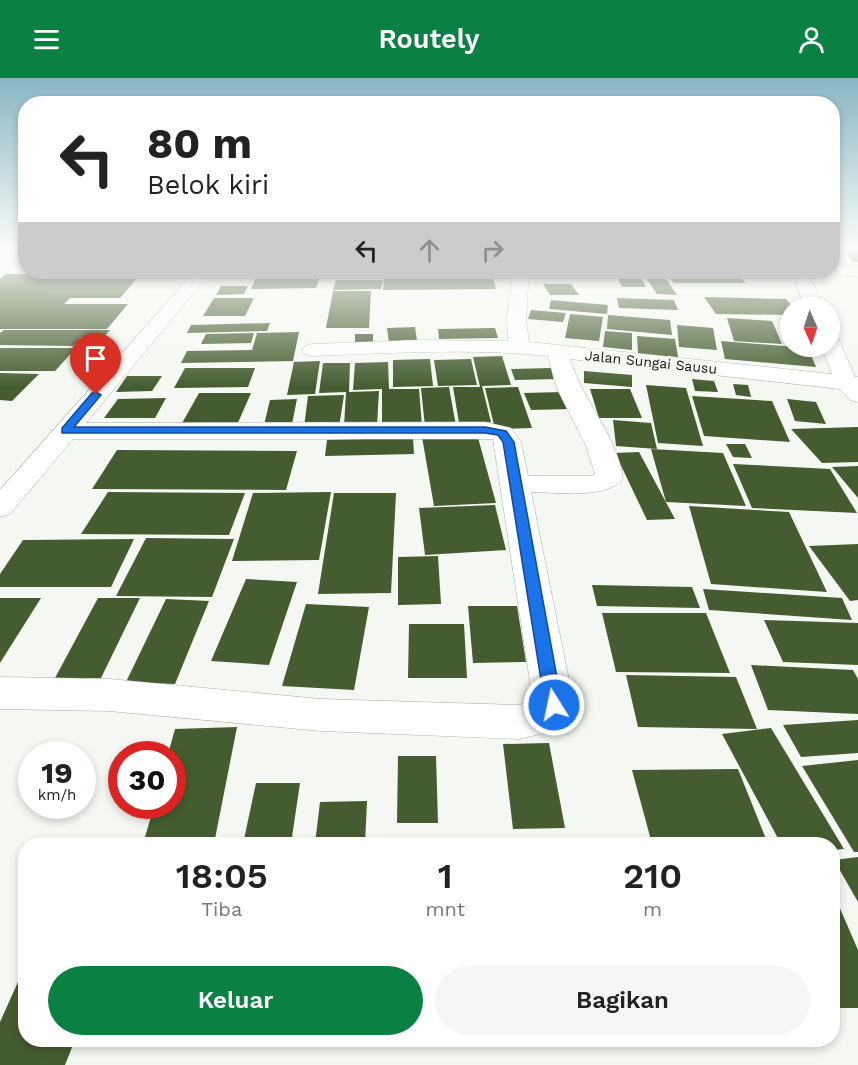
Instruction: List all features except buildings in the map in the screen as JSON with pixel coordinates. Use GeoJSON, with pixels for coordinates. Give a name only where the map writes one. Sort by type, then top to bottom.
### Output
{"type":"FeatureCollection","features":[{"type":"Feature","properties":{"kind":"street"},"geometry":{"type":"LineString","coordinates":[[0,508],[182,296]]}},
{"type":"Feature","properties":{"kind":"street"},"geometry":{"type":"LineString","coordinates":[[518,296],[515,333],[520,347]]}},
{"type":"Feature","properties":{"kind":"street","name":"Jalan Sungai Sausu"},"geometry":{"type":"LineString","coordinates":[[312,350],[419,346],[520,347],[854,387]]}},
{"type":"Feature","properties":{"kind":"street"},"geometry":{"type":"LineString","coordinates":[[514,484],[597,484],[609,478],[602,455],[567,385],[556,351]]}},
{"type":"Feature","properties":{"kind":"street"},"geometry":{"type":"LineString","coordinates":[[838,357],[854,387]]}},
{"type":"Feature","properties":{"kind":"street"},"geometry":{"type":"LineString","coordinates":[[0,693],[109,695],[321,715],[519,722],[543,718],[554,705],[507,437],[496,431],[65,430]]}},
{"type":"Feature","properties":{"kind":"route"},"geometry":{"type":"LineString","coordinates":[[96,395],[65,430],[485,430],[502,433],[507,437],[508,442],[554,705]]}}]}
